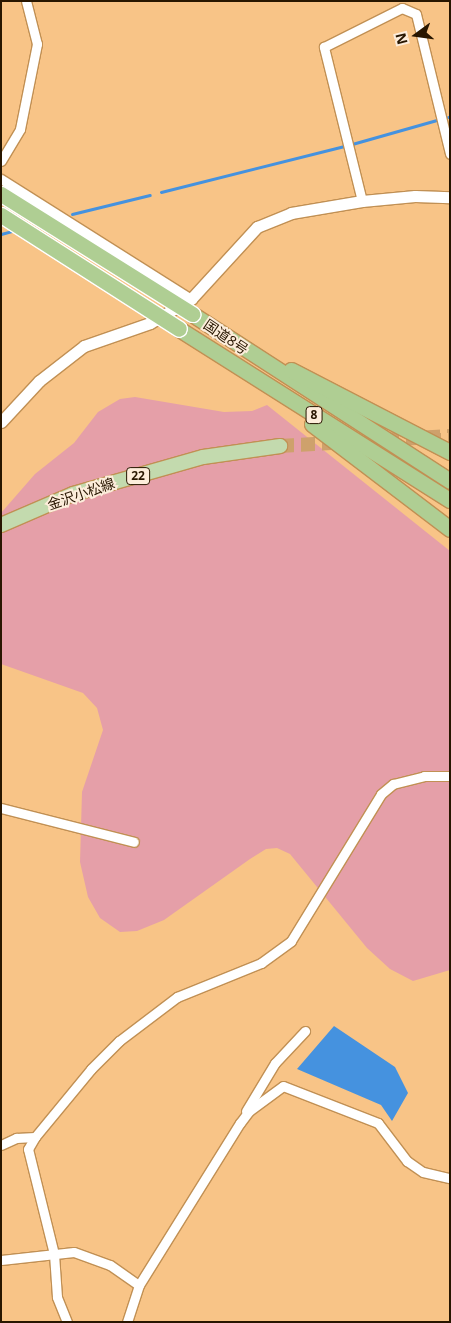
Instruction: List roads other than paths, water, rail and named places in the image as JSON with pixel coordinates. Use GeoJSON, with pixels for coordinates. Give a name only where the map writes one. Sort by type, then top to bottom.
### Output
{"type":"FeatureCollection","features":[{"type":"Feature","properties":{"kind":"highway","name":"国道8号"},"geometry":{"type":"LineString","coordinates":[[1,194],[192,314],[450,481]]}},
{"type":"Feature","properties":{"kind":"highway","name":"国道8号"},"geometry":{"type":"LineString","coordinates":[[1,215],[450,500]]}},
{"type":"Feature","properties":{"kind":"highway","name":"8"},"geometry":{"type":"LineString","coordinates":[[244,349],[325,385],[450,452]]}},
{"type":"Feature","properties":{"kind":"highway","name":"8"},"geometry":{"type":"LineString","coordinates":[[232,363],[450,529]]}},
{"type":"Feature","properties":{"kind":"main road","name":"金沢小松線"},"geometry":{"type":"LineString","coordinates":[[1,526],[73,494],[202,457],[280,446]]}},
{"type":"Feature","properties":{"kind":"street"},"geometry":{"type":"LineString","coordinates":[[1,161],[20,129],[38,44],[26,1]]}},
{"type":"Feature","properties":{"kind":"street"},"geometry":{"type":"LineString","coordinates":[[362,201],[324,48],[402,8],[416,14],[450,154]]}},
{"type":"Feature","properties":{"kind":"street"},"geometry":{"type":"LineString","coordinates":[[1,179],[191,298]]}},
{"type":"Feature","properties":{"kind":"street"},"geometry":{"type":"LineString","coordinates":[[1,422],[39,380],[84,346],[150,323],[191,298],[257,227],[291,213],[362,201],[415,196],[450,197]]}},
{"type":"Feature","properties":{"kind":"street"},"geometry":{"type":"LineString","coordinates":[[67,1322],[57,1297],[54,1254],[28,1149],[35,1137],[91,1069],[119,1042],[177,997],[261,963],[291,941],[382,794],[393,784],[424,776],[450,776]]}},
{"type":"Feature","properties":{"kind":"street"},"geometry":{"type":"LineString","coordinates":[[1,808],[134,842]]}},
{"type":"Feature","properties":{"kind":"street"},"geometry":{"type":"LineString","coordinates":[[127,1322],[138,1285],[240,1123],[275,1063],[306,1031]]}},
{"type":"Feature","properties":{"kind":"street"},"geometry":{"type":"LineString","coordinates":[[240,1123],[249,1111],[283,1086],[378,1123],[407,1161],[423,1172],[450,1178]]}},
{"type":"Feature","properties":{"kind":"street"},"geometry":{"type":"LineString","coordinates":[[1,1145],[16,1138],[35,1137]]}},
{"type":"Feature","properties":{"kind":"street"},"geometry":{"type":"LineString","coordinates":[[1,1260],[74,1252],[110,1265],[138,1285]]}},
{"type":"Feature","properties":{"kind":"water"},"geometry":{"type":"Polygon","coordinates":[[[334,1026],[395,1067],[408,1093],[392,1121],[381,1105],[297,1069],[334,1026]]]}},
{"type":"Feature","properties":{"kind":"waterway"},"geometry":{"type":"LineString","coordinates":[[352,144],[437,120]]}},
{"type":"Feature","properties":{"kind":"waterway"},"geometry":{"type":"LineString","coordinates":[[161,192],[344,146]]}},
{"type":"Feature","properties":{"kind":"waterway"},"geometry":{"type":"LineString","coordinates":[[72,214],[150,195]]}},
{"type":"Feature","properties":{"kind":"waterway"},"geometry":{"type":"LineString","coordinates":[[1,234],[12,231]]}},
{"type":"Feature","properties":{"kind":"tunnel"},"geometry":{"type":"LineString","coordinates":[[280,446],[450,436]]}}]}
